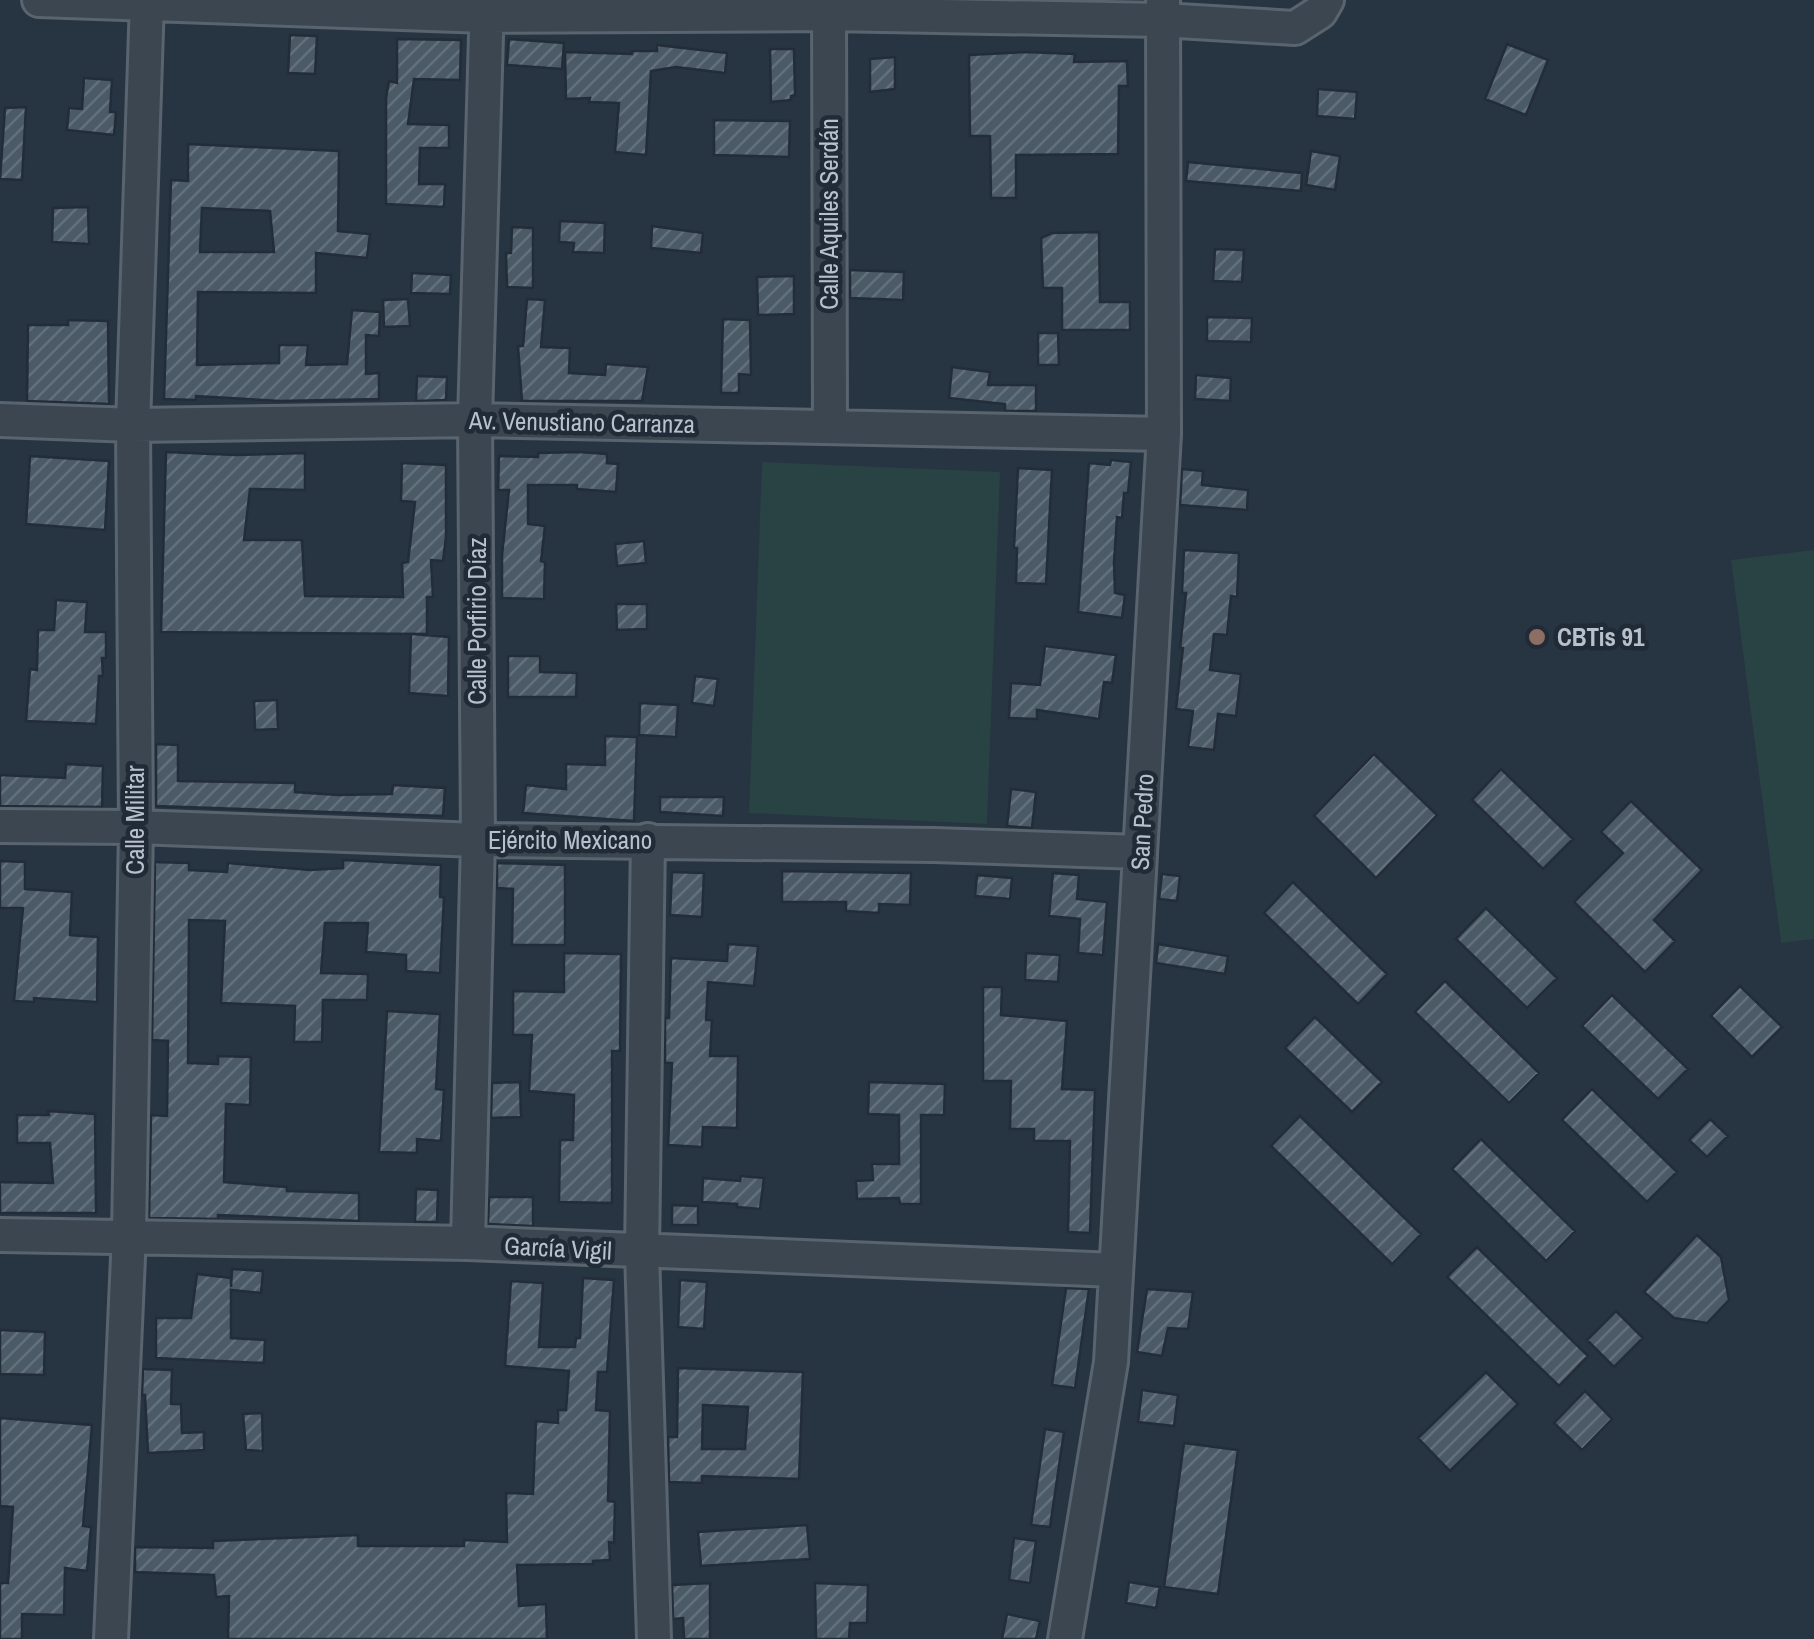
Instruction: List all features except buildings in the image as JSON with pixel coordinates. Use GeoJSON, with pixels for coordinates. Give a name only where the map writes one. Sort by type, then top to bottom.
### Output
{"type":"FeatureCollection","features":[{"type":"Feature","properties":{"kind":"street"},"geometry":{"type":"LineString","coordinates":[[39,0],[486,8],[1163,10],[1296,28],[1320,12],[1326,0]]}},
{"type":"Feature","properties":{"kind":"street","name":"Calle Militar"},"geometry":{"type":"LineString","coordinates":[[110,1639],[130,1235],[136,827],[133,424],[147,1]]}},
{"type":"Feature","properties":{"kind":"street","name":"Calle Aquiles Serdán"},"geometry":{"type":"LineString","coordinates":[[829,7],[830,428]]}},
{"type":"Feature","properties":{"kind":"street","name":"Calle Porfirio Díaz"},"geometry":{"type":"LineString","coordinates":[[468,1243],[478,840],[476,420],[486,8]]}},
{"type":"Feature","properties":{"kind":"street","name":"San Pedro"},"geometry":{"type":"LineString","coordinates":[[1065,1639],[1111,1362],[1164,434],[1163,10]]}},
{"type":"Feature","properties":{"kind":"street","name":"Av. Venustiano Carranza"},"geometry":{"type":"LineString","coordinates":[[0,420],[133,424],[476,420],[1164,434]]}},
{"type":"Feature","properties":{"kind":"street","name":"Ejército Mexicano"},"geometry":{"type":"LineString","coordinates":[[0,826],[478,840],[648,840],[1140,852]]}},
{"type":"Feature","properties":{"kind":"street"},"geometry":{"type":"LineString","coordinates":[[648,840],[642,1252],[654,1639]]}},
{"type":"Feature","properties":{"kind":"street","name":"García Vigil"},"geometry":{"type":"LineString","coordinates":[[0,1234],[468,1243],[1115,1270]]}},
{"type":"Feature","properties":{"kind":"green space"},"geometry":{"type":"Polygon","coordinates":[[[762,462],[1000,472],[987,824],[749,813],[762,462]]]}},
{"type":"Feature","properties":{"kind":"green space"},"geometry":{"type":"Polygon","coordinates":[[[1814,550],[1814,939],[1781,943],[1731,560],[1814,550]]]}},
{"type":"Feature","properties":{"kind":"place","name":"CBTis 91"},"geometry":{"type":"Point","coordinates":[1537,637]}}]}
